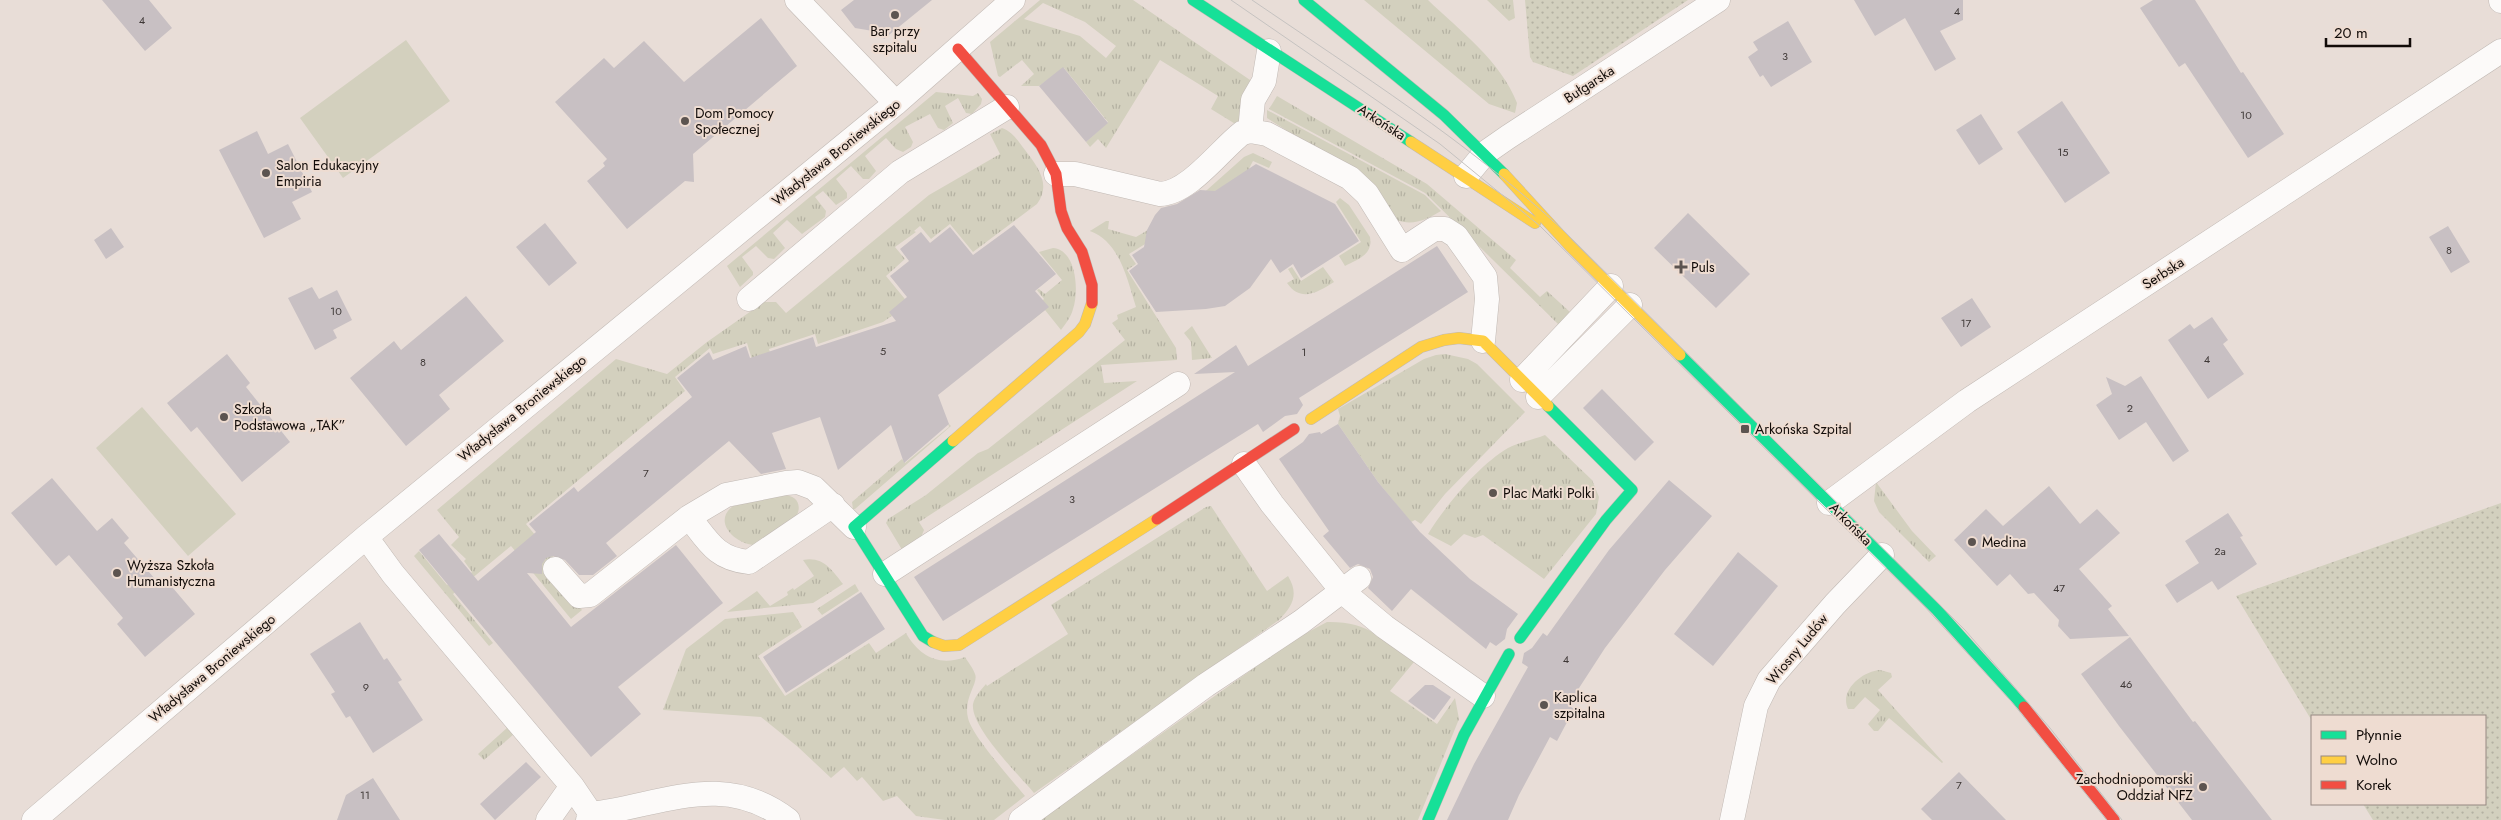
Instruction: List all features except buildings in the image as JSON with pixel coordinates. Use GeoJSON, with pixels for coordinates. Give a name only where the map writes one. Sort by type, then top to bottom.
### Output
{"type":"FeatureCollection","features":[{"type":"Feature","properties":{"kind":"street"},"geometry":{"type":"LineString","coordinates":[[797,0],[896,103]]}},
{"type":"Feature","properties":{"kind":"street","name":"Władysława Broniewskiego"},"geometry":{"type":"LineString","coordinates":[[34,820],[366,536],[896,103],[1014,0]]}},
{"type":"Feature","properties":{"kind":"street","name":"Arkońska"},"geometry":{"type":"LineString","coordinates":[[1193,0],[1269,51],[1466,176],[1570,246]]}},
{"type":"Feature","properties":{"kind":"street","name":"Arkońska"},"geometry":{"type":"LineString","coordinates":[[1304,0],[1444,115],[1485,153],[1570,246],[1882,555],[2000,679],[2114,820]]}},
{"type":"Feature","properties":{"kind":"street","name":"Bułgarska"},"geometry":{"type":"LineString","coordinates":[[1466,176],[1485,153],[1718,0]]}},
{"type":"Feature","properties":{"kind":"street"},"geometry":{"type":"LineString","coordinates":[[854,527],[994,408],[1079,332],[1085,324],[1092,303],[1092,285],[1082,252],[1067,228],[1061,211],[1056,174],[1041,145],[958,49]]}},
{"type":"Feature","properties":{"kind":"street"},"geometry":{"type":"LineString","coordinates":[[1250,131],[1253,100],[1264,81],[1269,51]]}},
{"type":"Feature","properties":{"kind":"street","name":"Serbska"},"geometry":{"type":"LineString","coordinates":[[1830,503],[1967,401],[2501,51]]}},
{"type":"Feature","properties":{"kind":"street"},"geometry":{"type":"LineString","coordinates":[[749,299],[900,172],[1007,107]]}},
{"type":"Feature","properties":{"kind":"street"},"geometry":{"type":"LineString","coordinates":[[1056,174],[1075,174],[1160,194],[1168,194],[1188,182],[1242,133],[1250,131],[1267,134],[1350,178],[1367,194],[1402,250],[1434,229],[1445,230],[1456,236],[1485,277],[1487,299],[1483,341]]}},
{"type":"Feature","properties":{"kind":"street"},"geometry":{"type":"LineString","coordinates":[[1530,388],[1611,286]]}},
{"type":"Feature","properties":{"kind":"street"},"geometry":{"type":"LineString","coordinates":[[1530,388],[1630,305]]}},
{"type":"Feature","properties":{"kind":"street"},"geometry":{"type":"LineString","coordinates":[[1311,419],[1427,344],[1434,341],[1468,337],[1483,341],[1632,490],[1606,520],[1520,638]]}},
{"type":"Feature","properties":{"kind":"street"},"geometry":{"type":"LineString","coordinates":[[885,574],[1178,384]]}},
{"type":"Feature","properties":{"kind":"street"},"geometry":{"type":"LineString","coordinates":[[555,570],[579,596],[590,595],[689,516],[726,495],[798,482],[814,488],[854,527],[923,636],[937,646],[950,648],[959,645],[1244,464],[1294,429]]}},
{"type":"Feature","properties":{"kind":"street"},"geometry":{"type":"LineString","coordinates":[[1244,464],[1272,504],[1351,585],[1385,627],[1483,696]]}},
{"type":"Feature","properties":{"kind":"street"},"geometry":{"type":"LineString","coordinates":[[689,516],[720,554],[733,561],[749,562],[833,505]]}},
{"type":"Feature","properties":{"kind":"street"},"geometry":{"type":"LineString","coordinates":[[366,536],[393,574],[572,786],[589,817],[701,793],[718,792],[754,801],[778,812],[788,820]]}},
{"type":"Feature","properties":{"kind":"street","name":"Wiosny Ludów"},"geometry":{"type":"LineString","coordinates":[[1732,820],[1756,706],[1769,680],[1835,604],[1882,555]]}},
{"type":"Feature","properties":{"kind":"street"},"geometry":{"type":"LineString","coordinates":[[1021,820],[1206,685],[1301,622],[1351,585]]}},
{"type":"Feature","properties":{"kind":"street"},"geometry":{"type":"LineString","coordinates":[[1428,820],[1439,789],[1483,696],[1508,654]]}},
{"type":"Feature","properties":{"kind":"street"},"geometry":{"type":"LineString","coordinates":[[548,820],[572,786]]}},
{"type":"Feature","properties":{"kind":"green space"},"geometry":{"type":"Polygon","coordinates":[[[1040,0],[1133,0],[1253,82],[1237,125],[1211,109],[1218,96],[1160,60],[1106,148],[1098,139],[1090,147],[1086,142],[1108,122],[1064,68],[1039,86],[1021,86],[1034,74],[1022,60],[1000,77],[998,76],[990,42],[1040,0]],[[1043,3],[1024,19],[1080,36],[1106,58],[1116,46],[1085,22],[1043,3]]]}},
{"type":"Feature","properties":{"kind":"green space"},"geometry":{"type":"Polygon","coordinates":[[[1364,0],[1428,0],[1478,47],[1501,73],[1517,103],[1515,113],[1489,104],[1364,0]]]}},
{"type":"Feature","properties":{"kind":"green space"},"geometry":{"type":"Polygon","coordinates":[[[1487,0],[1513,0],[1515,18],[1509,21],[1487,0]]]}},
{"type":"Feature","properties":{"kind":"green space"},"geometry":{"type":"Polygon","coordinates":[[[1525,0],[1688,0],[1573,76],[1533,62],[1530,57],[1525,0]]]}},
{"type":"Feature","properties":{"kind":"green space"},"geometry":{"type":"Polygon","coordinates":[[[406,40],[450,101],[343,178],[300,118],[406,40]]]}},
{"type":"Feature","properties":{"kind":"green space"},"geometry":{"type":"Polygon","coordinates":[[[936,92],[973,96],[978,93],[982,99],[981,104],[972,114],[966,113],[958,98],[945,106],[953,123],[944,130],[938,128],[930,114],[905,127],[913,142],[911,147],[903,152],[896,149],[886,138],[865,156],[876,171],[869,179],[863,179],[851,166],[836,179],[847,193],[847,198],[836,205],[823,191],[815,197],[826,211],[825,217],[802,234],[787,220],[773,233],[785,248],[774,259],[768,258],[756,246],[742,257],[753,272],[753,275],[740,287],[727,266],[936,92]]]}},
{"type":"Feature","properties":{"kind":"green space"},"geometry":{"type":"Polygon","coordinates":[[[1277,96],[1427,184],[1516,260],[1510,268],[1540,297],[1547,291],[1571,313],[1559,325],[1425,193],[1269,109],[1277,96]]]}},
{"type":"Feature","properties":{"kind":"green space"},"geometry":{"type":"Polygon","coordinates":[[[1267,110],[1425,195],[1441,211],[1414,222],[1396,220],[1286,135],[1286,130],[1267,118],[1267,110]]]}},
{"type":"Feature","properties":{"kind":"green space"},"geometry":{"type":"Polygon","coordinates":[[[1002,128],[1018,140],[1038,169],[1043,182],[1043,189],[1037,204],[973,252],[950,224],[931,239],[920,226],[914,231],[916,232],[895,247],[905,259],[886,276],[909,304],[883,322],[818,344],[815,334],[769,349],[772,360],[754,366],[747,343],[713,354],[710,348],[675,377],[685,391],[526,524],[555,559],[557,558],[562,563],[551,573],[582,610],[571,619],[511,546],[453,594],[493,643],[489,646],[414,556],[419,551],[447,585],[453,580],[457,585],[472,572],[464,561],[466,559],[451,545],[459,537],[437,510],[616,359],[667,374],[707,342],[764,302],[776,302],[786,313],[929,195],[1000,154],[990,134],[1002,128]]]}},
{"type":"Feature","properties":{"kind":"green space"},"geometry":{"type":"Polygon","coordinates":[[[1253,153],[1272,162],[1269,168],[1253,161],[1242,182],[1189,206],[1244,157],[1253,153]]]}},
{"type":"Feature","properties":{"kind":"green space"},"geometry":{"type":"Polygon","coordinates":[[[1340,198],[1349,205],[1370,237],[1369,248],[1364,256],[1345,266],[1339,256],[1361,242],[1336,202],[1340,198]]]}},
{"type":"Feature","properties":{"kind":"green space"},"geometry":{"type":"Polygon","coordinates":[[[1109,221],[1108,229],[1136,237],[1153,227],[1158,236],[1129,254],[1136,264],[1127,270],[1176,348],[1177,360],[1101,365],[1104,383],[1137,381],[919,522],[924,530],[918,544],[904,553],[886,523],[888,519],[926,495],[978,453],[988,449],[1125,340],[1112,323],[1118,319],[1117,315],[1136,307],[1129,285],[1115,252],[1100,236],[1090,231],[1109,221]]]}},
{"type":"Feature","properties":{"kind":"green space"},"geometry":{"type":"Polygon","coordinates":[[[1053,248],[1061,250],[1067,256],[1076,283],[1075,302],[1072,312],[1061,330],[1045,310],[1029,323],[1023,317],[1044,299],[1037,290],[1039,289],[1045,294],[1062,280],[1039,252],[1053,248]]]}},
{"type":"Feature","properties":{"kind":"green space"},"geometry":{"type":"Polygon","coordinates":[[[1292,267],[1301,281],[1323,267],[1334,282],[1310,294],[1298,293],[1287,283],[1294,279],[1288,269],[1292,267]]]}},
{"type":"Feature","properties":{"kind":"green space"},"geometry":{"type":"Polygon","coordinates":[[[1192,326],[1212,358],[1192,360],[1191,342],[1184,333],[1192,326]]]}},
{"type":"Feature","properties":{"kind":"green space"},"geometry":{"type":"Polygon","coordinates":[[[1445,354],[1468,359],[1477,364],[1525,412],[1445,494],[1421,524],[1415,520],[1411,522],[1378,482],[1338,424],[1340,416],[1338,409],[1424,359],[1445,354]]]}},
{"type":"Feature","properties":{"kind":"green space"},"geometry":{"type":"Polygon","coordinates":[[[142,407],[236,514],[188,556],[96,448],[142,407]]]}},
{"type":"Feature","properties":{"kind":"green space"},"geometry":{"type":"Polygon","coordinates":[[[948,423],[951,426],[853,509],[852,502],[902,459],[905,463],[949,427],[948,423]]]}},
{"type":"Feature","properties":{"kind":"green space"},"geometry":{"type":"Polygon","coordinates":[[[1545,435],[1592,480],[1599,497],[1596,514],[1544,579],[1483,535],[1475,538],[1464,534],[1451,546],[1428,534],[1464,486],[1497,455],[1517,444],[1545,435]]]}},
{"type":"Feature","properties":{"kind":"green space"},"geometry":{"type":"Polygon","coordinates":[[[1876,482],[1912,531],[1936,556],[1929,562],[1879,512],[1874,501],[1876,482]]]}},
{"type":"Feature","properties":{"kind":"green space"},"geometry":{"type":"Polygon","coordinates":[[[788,495],[797,501],[799,507],[797,515],[753,545],[739,540],[728,531],[725,519],[727,512],[733,506],[788,495]]]}},
{"type":"Feature","properties":{"kind":"green space"},"geometry":{"type":"Polygon","coordinates":[[[2501,503],[2501,820],[2373,820],[2364,805],[2486,805],[2486,715],[2311,715],[2311,719],[2236,596],[2501,503]]]}},
{"type":"Feature","properties":{"kind":"green space"},"geometry":{"type":"Polygon","coordinates":[[[1211,506],[1267,591],[1288,576],[1294,594],[1288,610],[1279,620],[1034,793],[987,738],[979,725],[974,714],[973,704],[977,696],[986,684],[987,686],[1068,634],[1051,605],[1206,507],[1211,506]]]}},
{"type":"Feature","properties":{"kind":"green space"},"geometry":{"type":"Polygon","coordinates":[[[810,559],[822,562],[831,569],[843,584],[813,603],[727,612],[757,591],[770,606],[788,595],[787,592],[793,588],[794,590],[814,576],[803,560],[810,559]]]}},
{"type":"Feature","properties":{"kind":"green space"},"geometry":{"type":"Polygon","coordinates":[[[855,584],[859,591],[822,615],[817,609],[855,584]]]}},
{"type":"Feature","properties":{"kind":"green space"},"geometry":{"type":"Polygon","coordinates":[[[793,612],[802,627],[758,656],[785,696],[869,643],[876,653],[906,633],[917,648],[938,660],[956,660],[965,657],[976,678],[967,711],[971,726],[984,746],[1025,796],[994,820],[945,820],[916,816],[897,796],[883,801],[862,777],[857,781],[844,767],[831,778],[798,747],[761,717],[663,710],[686,649],[725,619],[793,612]]]}},
{"type":"Feature","properties":{"kind":"green space"},"geometry":{"type":"Polygon","coordinates":[[[1327,622],[1341,622],[1364,628],[1384,639],[1414,662],[1390,691],[1437,724],[1455,698],[1459,719],[1418,820],[1040,820],[1295,639],[1327,622]]]}},
{"type":"Feature","properties":{"kind":"green space"},"geometry":{"type":"Polygon","coordinates":[[[1880,670],[1891,673],[1892,677],[1878,690],[1942,763],[1889,718],[1878,731],[1874,731],[1868,724],[1880,710],[1865,697],[1854,709],[1848,709],[1847,695],[1854,683],[1873,671],[1880,670]]]}},
{"type":"Feature","properties":{"kind":"green space"},"geometry":{"type":"Polygon","coordinates":[[[508,727],[514,734],[484,760],[478,754],[508,727]]]}},
{"type":"Feature","properties":{"kind":"tram line"},"geometry":{"type":"LineString","coordinates":[[1231,0],[1440,144],[1540,226],[1925,607],[2011,701],[2107,820]]}},
{"type":"Feature","properties":{"kind":"tram line"},"geometry":{"type":"LineString","coordinates":[[1252,0],[1412,109],[1489,167],[1563,230],[1965,630],[2050,728],[2122,820]]}},
{"type":"Feature","properties":{"kind":"traffic: fast"},"geometry":{"type":"LineString","coordinates":[[1193,0],[1411,142]]}},
{"type":"Feature","properties":{"kind":"traffic: fast"},"geometry":{"type":"LineString","coordinates":[[1304,0],[1444,115],[1504,174]]}},
{"type":"Feature","properties":{"kind":"traffic: fast"},"geometry":{"type":"LineString","coordinates":[[1680,355],[1936,609],[2024,707]]}},
{"type":"Feature","properties":{"kind":"traffic: fast"},"geometry":{"type":"LineString","coordinates":[[1520,638],[1606,520],[1632,490],[1548,406]]}},
{"type":"Feature","properties":{"kind":"traffic: fast"},"geometry":{"type":"LineString","coordinates":[[933,642],[923,636],[854,527],[953,441]]}},
{"type":"Feature","properties":{"kind":"traffic: fast"},"geometry":{"type":"LineString","coordinates":[[1428,820],[1464,735],[1509,654]]}},
{"type":"Feature","properties":{"kind":"traffic: slow"},"geometry":{"type":"LineString","coordinates":[[1411,142],[1535,223]]}},
{"type":"Feature","properties":{"kind":"traffic: slow"},"geometry":{"type":"LineString","coordinates":[[1504,174],[1570,246],[1680,355]]}},
{"type":"Feature","properties":{"kind":"traffic: slow"},"geometry":{"type":"LineString","coordinates":[[953,441],[1079,332],[1085,324],[1092,303]]}},
{"type":"Feature","properties":{"kind":"traffic: slow"},"geometry":{"type":"LineString","coordinates":[[1311,419],[1421,347],[1444,340],[1459,338],[1483,341],[1548,406]]}},
{"type":"Feature","properties":{"kind":"traffic: slow"},"geometry":{"type":"LineString","coordinates":[[933,642],[944,646],[959,645],[1157,519]]}},
{"type":"Feature","properties":{"kind":"traffic: jam"},"geometry":{"type":"LineString","coordinates":[[958,49],[1041,145],[1056,174],[1061,211],[1067,228],[1082,252],[1092,285],[1092,303]]}},
{"type":"Feature","properties":{"kind":"traffic: jam"},"geometry":{"type":"LineString","coordinates":[[1157,519],[1294,429]]}},
{"type":"Feature","properties":{"kind":"traffic: jam"},"geometry":{"type":"LineString","coordinates":[[2024,707],[2114,820]]}},
{"type":"Feature","properties":{"kind":"place","name":"Bar przy szpitalu"},"geometry":{"type":"Point","coordinates":[895,15]}},
{"type":"Feature","properties":{"kind":"place","name":"Dom Pomocy Społecznej"},"geometry":{"type":"Point","coordinates":[685,121]}},
{"type":"Feature","properties":{"kind":"place","name":"Salon Edukacyjny Empiria"},"geometry":{"type":"Point","coordinates":[266,173]}},
{"type":"Feature","properties":{"kind":"place","name":"Puls"},"geometry":{"type":"Point","coordinates":[1681,267]}},
{"type":"Feature","properties":{"kind":"place","name":"Szkoła Podstawowa „TAK”"},"geometry":{"type":"Point","coordinates":[224,417]}},
{"type":"Feature","properties":{"kind":"place","name":"Arkońska Szpital"},"geometry":{"type":"Point","coordinates":[1745,429]}},
{"type":"Feature","properties":{"kind":"place","name":"Plac Matki Polki"},"geometry":{"type":"Point","coordinates":[1493,493]}},
{"type":"Feature","properties":{"kind":"place","name":"Medina"},"geometry":{"type":"Point","coordinates":[1972,542]}},
{"type":"Feature","properties":{"kind":"place","name":"Wyższa Szkoła Humanistyczna"},"geometry":{"type":"Point","coordinates":[117,573]}},
{"type":"Feature","properties":{"kind":"place","name":"Kaplica szpitalna"},"geometry":{"type":"Point","coordinates":[1544,705]}},
{"type":"Feature","properties":{"kind":"place","name":"Zachodniopomorski Oddział NFZ"},"geometry":{"type":"Point","coordinates":[2203,787]}}]}
